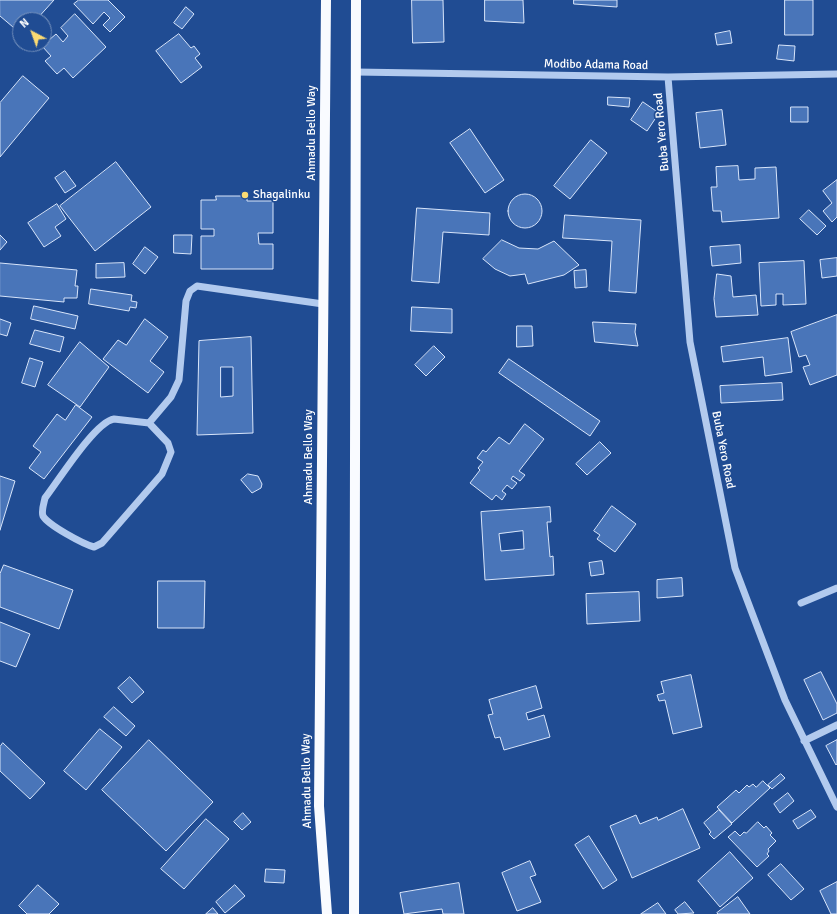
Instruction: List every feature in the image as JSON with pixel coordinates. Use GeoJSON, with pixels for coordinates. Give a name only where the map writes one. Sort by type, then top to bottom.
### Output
{"type":"FeatureCollection","features":[{"type":"Feature","properties":{"kind":"main road","name":"Ahmadu Bello Way"},"geometry":{"type":"LineString","coordinates":[[326,0],[319,806],[327,914]]}},
{"type":"Feature","properties":{"kind":"main road"},"geometry":{"type":"LineString","coordinates":[[354,914],[356,0]]}},
{"type":"Feature","properties":{"kind":"street","name":"Modibo Adama Road"},"geometry":{"type":"LineString","coordinates":[[356,72],[668,77],[837,74]]}},
{"type":"Feature","properties":{"kind":"street","name":"Buba Yero Road"},"geometry":{"type":"LineString","coordinates":[[668,77],[690,342],[733,560],[785,700],[837,807]]}},
{"type":"Feature","properties":{"kind":"street"},"geometry":{"type":"LineString","coordinates":[[149,423],[171,398],[179,380],[186,301],[190,291],[197,286],[323,304]]}},
{"type":"Feature","properties":{"kind":"street"},"geometry":{"type":"LineString","coordinates":[[114,419],[149,423],[168,443],[171,452],[168,463],[162,474],[102,543],[94,547],[86,545],[48,521],[43,516],[45,498],[95,431],[108,420],[114,419]]}},
{"type":"Feature","properties":{"kind":"street"},"geometry":{"type":"LineString","coordinates":[[801,603],[837,588]]}},
{"type":"Feature","properties":{"kind":"street"},"geometry":{"type":"LineString","coordinates":[[804,741],[837,725]]}},
{"type":"Feature","properties":{"kind":"building"},"geometry":{"type":"Polygon","coordinates":[[[0,0],[54,0],[43,12],[12,12],[12,26],[0,16],[0,0]]]}},
{"type":"Feature","properties":{"kind":"building"},"geometry":{"type":"Polygon","coordinates":[[[79,0],[108,0],[125,17],[110,32],[103,25],[110,18],[104,12],[93,24],[74,4],[79,0]]]}},
{"type":"Feature","properties":{"kind":"building"},"geometry":{"type":"Polygon","coordinates":[[[412,0],[443,0],[444,42],[413,43],[412,0]]]}},
{"type":"Feature","properties":{"kind":"building"},"geometry":{"type":"Polygon","coordinates":[[[485,0],[523,0],[524,23],[485,21],[485,0]]]}},
{"type":"Feature","properties":{"kind":"building"},"geometry":{"type":"Polygon","coordinates":[[[574,0],[617,0],[617,7],[574,4],[574,0]]]}},
{"type":"Feature","properties":{"kind":"building"},"geometry":{"type":"Polygon","coordinates":[[[785,0],[813,0],[813,35],[785,35],[785,0]]]}},
{"type":"Feature","properties":{"kind":"building"},"geometry":{"type":"Polygon","coordinates":[[[186,7],[194,14],[182,29],[174,23],[186,7]]]}},
{"type":"Feature","properties":{"kind":"building"},"geometry":{"type":"Polygon","coordinates":[[[75,14],[106,47],[73,78],[64,68],[57,74],[45,61],[51,56],[47,52],[52,52],[52,37],[56,34],[63,42],[68,36],[61,28],[75,14]]]}},
{"type":"Feature","properties":{"kind":"building"},"geometry":{"type":"Polygon","coordinates":[[[730,31],[732,43],[717,45],[715,34],[730,31]]]}},
{"type":"Feature","properties":{"kind":"building"},"geometry":{"type":"Polygon","coordinates":[[[179,34],[191,48],[194,46],[200,54],[195,58],[202,67],[181,83],[156,51],[179,34]]]}},
{"type":"Feature","properties":{"kind":"building"},"geometry":{"type":"Polygon","coordinates":[[[779,45],[795,46],[794,61],[777,59],[779,45]]]}},
{"type":"Feature","properties":{"kind":"building"},"geometry":{"type":"Polygon","coordinates":[[[23,76],[49,98],[0,157],[0,103],[23,76]]]}},
{"type":"Feature","properties":{"kind":"building"},"geometry":{"type":"Polygon","coordinates":[[[608,97],[630,98],[629,107],[608,105],[608,97]]]}},
{"type":"Feature","properties":{"kind":"building"},"geometry":{"type":"Polygon","coordinates":[[[643,102],[659,113],[647,131],[631,120],[643,102]]]}},
{"type":"Feature","properties":{"kind":"building"},"geometry":{"type":"Polygon","coordinates":[[[791,107],[808,107],[808,122],[791,122],[791,107]]]}},
{"type":"Feature","properties":{"kind":"building"},"geometry":{"type":"Polygon","coordinates":[[[722,110],[726,145],[700,148],[696,113],[722,110]]]}},
{"type":"Feature","properties":{"kind":"building"},"geometry":{"type":"Polygon","coordinates":[[[470,129],[504,180],[485,193],[450,143],[470,129]]]}},
{"type":"Feature","properties":{"kind":"building"},"geometry":{"type":"Polygon","coordinates":[[[591,140],[607,153],[570,199],[554,186],[591,140]]]}},
{"type":"Feature","properties":{"kind":"building"},"geometry":{"type":"Polygon","coordinates":[[[116,162],[151,207],[95,251],[60,206],[116,162]]]}},
{"type":"Feature","properties":{"kind":"building"},"geometry":{"type":"Polygon","coordinates":[[[738,166],[739,180],[755,179],[755,168],[776,167],[779,218],[722,222],[721,211],[713,211],[711,187],[717,187],[716,167],[738,166]]]}},
{"type":"Feature","properties":{"kind":"building"},"geometry":{"type":"Polygon","coordinates":[[[65,171],[76,186],[65,193],[55,178],[65,171]]]}},
{"type":"Feature","properties":{"kind":"building"},"geometry":{"type":"Polygon","coordinates":[[[837,180],[837,217],[832,222],[823,211],[832,203],[823,191],[837,180]]]}},
{"type":"Feature","properties":{"kind":"building"},"geometry":{"type":"Polygon","coordinates":[[[522,194],[528,194],[532,195],[539,201],[542,211],[541,218],[535,225],[528,228],[522,228],[518,227],[511,221],[508,214],[508,208],[509,204],[515,197],[522,194]]]}},
{"type":"Feature","properties":{"kind":"building"},"geometry":{"type":"Polygon","coordinates":[[[216,196],[247,196],[247,201],[273,201],[273,233],[258,233],[259,244],[273,244],[273,269],[201,269],[201,236],[214,236],[214,229],[201,229],[201,200],[216,200],[216,196]]]}},
{"type":"Feature","properties":{"kind":"building"},"geometry":{"type":"Polygon","coordinates":[[[57,204],[66,219],[55,227],[61,236],[44,247],[28,223],[57,204]]]}},
{"type":"Feature","properties":{"kind":"building"},"geometry":{"type":"Polygon","coordinates":[[[417,208],[490,213],[489,235],[443,232],[439,283],[412,281],[417,208]]]}},
{"type":"Feature","properties":{"kind":"building"},"geometry":{"type":"Polygon","coordinates":[[[809,210],[826,226],[817,235],[800,219],[809,210]]]}},
{"type":"Feature","properties":{"kind":"building"},"geometry":{"type":"Polygon","coordinates":[[[565,215],[641,220],[636,293],[609,291],[612,241],[563,238],[565,215]]]}},
{"type":"Feature","properties":{"kind":"building"},"geometry":{"type":"Polygon","coordinates":[[[0,235],[7,242],[0,250],[0,235]]]}},
{"type":"Feature","properties":{"kind":"building"},"geometry":{"type":"Polygon","coordinates":[[[174,235],[192,235],[191,254],[174,253],[174,235]]]}},
{"type":"Feature","properties":{"kind":"building"},"geometry":{"type":"Polygon","coordinates":[[[502,240],[519,248],[538,249],[554,241],[579,265],[564,275],[528,284],[525,274],[510,276],[495,269],[483,259],[502,240]]]}},
{"type":"Feature","properties":{"kind":"building"},"geometry":{"type":"Polygon","coordinates":[[[740,245],[741,263],[712,266],[710,247],[740,245]]]}},
{"type":"Feature","properties":{"kind":"building"},"geometry":{"type":"Polygon","coordinates":[[[145,247],[158,257],[145,274],[133,264],[145,247]]]}},
{"type":"Feature","properties":{"kind":"building"},"geometry":{"type":"Polygon","coordinates":[[[837,258],[837,276],[822,278],[820,260],[837,258]]]}},
{"type":"Feature","properties":{"kind":"building"},"geometry":{"type":"Polygon","coordinates":[[[804,261],[806,304],[783,305],[783,294],[776,294],[776,305],[761,306],[759,263],[804,261]]]}},
{"type":"Feature","properties":{"kind":"building"},"geometry":{"type":"Polygon","coordinates":[[[0,263],[77,270],[75,286],[78,286],[77,298],[64,298],[64,302],[0,296],[0,263]]]}},
{"type":"Feature","properties":{"kind":"building"},"geometry":{"type":"Polygon","coordinates":[[[124,263],[125,277],[96,278],[96,264],[124,263]]]}},
{"type":"Feature","properties":{"kind":"building"},"geometry":{"type":"Polygon","coordinates":[[[586,270],[587,287],[575,288],[574,271],[586,270]]]}},
{"type":"Feature","properties":{"kind":"building"},"geometry":{"type":"Polygon","coordinates":[[[717,274],[731,276],[733,297],[756,295],[758,315],[716,317],[714,299],[717,274]]]}},
{"type":"Feature","properties":{"kind":"building"},"geometry":{"type":"Polygon","coordinates":[[[91,289],[132,295],[131,301],[137,302],[136,308],[130,307],[129,311],[89,304],[91,289]]]}},
{"type":"Feature","properties":{"kind":"building"},"geometry":{"type":"Polygon","coordinates":[[[34,306],[78,316],[75,329],[31,319],[34,306]]]}},
{"type":"Feature","properties":{"kind":"building"},"geometry":{"type":"Polygon","coordinates":[[[412,307],[452,309],[452,333],[411,331],[412,307]]]}},
{"type":"Feature","properties":{"kind":"building"},"geometry":{"type":"Polygon","coordinates":[[[837,315],[837,375],[810,385],[803,367],[810,365],[806,355],[799,357],[791,332],[837,315]]]}},
{"type":"Feature","properties":{"kind":"building"},"geometry":{"type":"Polygon","coordinates":[[[0,319],[11,323],[7,336],[0,334],[0,319]]]}},
{"type":"Feature","properties":{"kind":"building"},"geometry":{"type":"Polygon","coordinates":[[[145,319],[168,337],[150,361],[164,372],[148,393],[103,359],[118,340],[126,345],[145,319]]]}},
{"type":"Feature","properties":{"kind":"building"},"geometry":{"type":"Polygon","coordinates":[[[593,322],[636,324],[635,332],[638,346],[595,342],[593,322]]]}},
{"type":"Feature","properties":{"kind":"building"},"geometry":{"type":"Polygon","coordinates":[[[517,326],[532,326],[533,346],[517,347],[517,326]]]}},
{"type":"Feature","properties":{"kind":"building"},"geometry":{"type":"Polygon","coordinates":[[[35,330],[64,337],[60,352],[30,344],[35,330]]]}},
{"type":"Feature","properties":{"kind":"building"},"geometry":{"type":"Polygon","coordinates":[[[251,337],[253,433],[197,435],[199,341],[251,337]],[[221,367],[221,397],[233,396],[233,367],[221,367]]]}},
{"type":"Feature","properties":{"kind":"building"},"geometry":{"type":"Polygon","coordinates":[[[788,338],[792,372],[765,376],[763,357],[723,362],[721,347],[788,338]]]}},
{"type":"Feature","properties":{"kind":"building"},"geometry":{"type":"Polygon","coordinates":[[[80,342],[109,367],[80,407],[48,385],[80,342]]]}},
{"type":"Feature","properties":{"kind":"building"},"geometry":{"type":"Polygon","coordinates":[[[434,346],[445,357],[426,376],[415,365],[434,346]]]}},
{"type":"Feature","properties":{"kind":"building"},"geometry":{"type":"Polygon","coordinates":[[[30,358],[43,362],[35,387],[22,383],[30,358]]]}},
{"type":"Feature","properties":{"kind":"building"},"geometry":{"type":"Polygon","coordinates":[[[509,359],[600,421],[590,436],[499,373],[509,359]]]}},
{"type":"Feature","properties":{"kind":"building"},"geometry":{"type":"Polygon","coordinates":[[[782,383],[783,400],[721,403],[720,386],[782,383]]]}},
{"type":"Feature","properties":{"kind":"building"},"geometry":{"type":"Polygon","coordinates":[[[76,405],[92,417],[44,479],[29,468],[41,452],[33,446],[57,414],[65,420],[76,405]]]}},
{"type":"Feature","properties":{"kind":"building"},"geometry":{"type":"Polygon","coordinates":[[[525,424],[544,439],[519,471],[525,475],[520,481],[513,476],[511,479],[517,483],[512,489],[507,485],[502,491],[506,494],[502,500],[496,495],[492,500],[470,483],[480,470],[478,468],[483,462],[477,458],[483,450],[486,452],[499,437],[509,444],[525,424]]]}},
{"type":"Feature","properties":{"kind":"building"},"geometry":{"type":"Polygon","coordinates":[[[600,442],[611,453],[587,475],[576,464],[600,442]]]}},
{"type":"Feature","properties":{"kind":"building"},"geometry":{"type":"Polygon","coordinates":[[[248,474],[258,476],[262,484],[261,488],[252,493],[241,480],[248,474]]]}},
{"type":"Feature","properties":{"kind":"building"},"geometry":{"type":"Polygon","coordinates":[[[0,476],[15,481],[0,530],[0,476]]]}},
{"type":"Feature","properties":{"kind":"building"},"geometry":{"type":"Polygon","coordinates":[[[612,506],[636,524],[615,552],[597,539],[600,535],[594,531],[612,506]]]}},
{"type":"Feature","properties":{"kind":"building"},"geometry":{"type":"Polygon","coordinates":[[[550,507],[551,522],[547,522],[550,557],[553,556],[554,575],[485,580],[481,512],[550,507]],[[523,531],[499,534],[501,551],[524,549],[523,531]]]}},
{"type":"Feature","properties":{"kind":"building"},"geometry":{"type":"Polygon","coordinates":[[[602,561],[604,574],[591,576],[589,563],[602,561]]]}},
{"type":"Feature","properties":{"kind":"building"},"geometry":{"type":"Polygon","coordinates":[[[4,565],[73,590],[59,629],[0,607],[0,574],[4,565]]]}},
{"type":"Feature","properties":{"kind":"building"},"geometry":{"type":"Polygon","coordinates":[[[682,578],[683,596],[657,598],[657,580],[682,578]]]}},
{"type":"Feature","properties":{"kind":"building"},"geometry":{"type":"Polygon","coordinates":[[[158,581],[205,581],[204,628],[158,628],[158,581]]]}},
{"type":"Feature","properties":{"kind":"building"},"geometry":{"type":"Polygon","coordinates":[[[639,592],[640,621],[587,624],[586,594],[639,592]]]}},
{"type":"Feature","properties":{"kind":"building"},"geometry":{"type":"Polygon","coordinates":[[[0,622],[30,634],[16,667],[0,661],[0,622]]]}},
{"type":"Feature","properties":{"kind":"building"},"geometry":{"type":"Polygon","coordinates":[[[821,672],[837,704],[837,713],[823,720],[804,680],[821,672]]]}},
{"type":"Feature","properties":{"kind":"building"},"geometry":{"type":"Polygon","coordinates":[[[691,675],[702,727],[673,734],[665,700],[659,701],[657,695],[664,693],[661,682],[691,675]]]}},
{"type":"Feature","properties":{"kind":"building"},"geometry":{"type":"Polygon","coordinates":[[[130,677],[144,692],[132,703],[118,688],[130,677]]]}},
{"type":"Feature","properties":{"kind":"building"},"geometry":{"type":"Polygon","coordinates":[[[536,686],[542,708],[526,713],[528,720],[544,715],[550,737],[504,750],[500,737],[495,738],[488,715],[493,714],[489,700],[536,686]]]}},
{"type":"Feature","properties":{"kind":"building"},"geometry":{"type":"Polygon","coordinates":[[[114,707],[135,726],[126,736],[104,717],[114,707]]]}},
{"type":"Feature","properties":{"kind":"building"},"geometry":{"type":"Polygon","coordinates":[[[100,729],[122,747],[86,790],[64,771],[100,729]]]}},
{"type":"Feature","properties":{"kind":"building"},"geometry":{"type":"Polygon","coordinates":[[[149,740],[213,802],[166,851],[102,790],[149,740]]]}},
{"type":"Feature","properties":{"kind":"building"},"geometry":{"type":"Polygon","coordinates":[[[837,740],[837,764],[836,765],[826,746],[837,740]]]}},
{"type":"Feature","properties":{"kind":"building"},"geometry":{"type":"Polygon","coordinates":[[[3,743],[45,783],[30,799],[0,771],[0,747],[3,743]]]}},
{"type":"Feature","properties":{"kind":"building"},"geometry":{"type":"Polygon","coordinates":[[[781,774],[785,778],[772,789],[768,785],[781,774]]]}},
{"type":"Feature","properties":{"kind":"building"},"geometry":{"type":"Polygon","coordinates":[[[763,781],[770,788],[732,823],[717,807],[736,790],[739,793],[747,785],[749,787],[753,784],[756,787],[763,781]]]}},
{"type":"Feature","properties":{"kind":"building"},"geometry":{"type":"Polygon","coordinates":[[[788,793],[794,801],[780,813],[774,804],[788,793]]]}},
{"type":"Feature","properties":{"kind":"building"},"geometry":{"type":"Polygon","coordinates":[[[683,809],[700,848],[632,878],[610,826],[636,815],[640,824],[657,817],[658,820],[683,809]]]}},
{"type":"Feature","properties":{"kind":"building"},"geometry":{"type":"Polygon","coordinates":[[[719,810],[732,824],[714,839],[709,834],[711,832],[704,823],[719,810]]]}},
{"type":"Feature","properties":{"kind":"building"},"geometry":{"type":"Polygon","coordinates":[[[811,810],[816,817],[798,829],[793,821],[811,810]]]}},
{"type":"Feature","properties":{"kind":"building"},"geometry":{"type":"Polygon","coordinates":[[[243,813],[251,822],[242,830],[234,822],[243,813]]]}},
{"type":"Feature","properties":{"kind":"building"},"geometry":{"type":"Polygon","coordinates":[[[206,819],[229,839],[184,889],[161,869],[206,819]]]}},
{"type":"Feature","properties":{"kind":"building"},"geometry":{"type":"Polygon","coordinates":[[[758,822],[764,828],[766,826],[772,833],[770,835],[776,841],[768,849],[769,851],[767,854],[769,856],[757,867],[728,837],[735,831],[740,836],[744,832],[746,833],[758,822]]]}},
{"type":"Feature","properties":{"kind":"building"},"geometry":{"type":"Polygon","coordinates":[[[589,836],[617,880],[603,889],[575,845],[589,836]]]}},
{"type":"Feature","properties":{"kind":"building"},"geometry":{"type":"Polygon","coordinates":[[[730,852],[753,878],[720,907],[698,881],[730,852]]]}},
{"type":"Feature","properties":{"kind":"building"},"geometry":{"type":"Polygon","coordinates":[[[530,861],[536,875],[530,877],[541,902],[517,911],[502,873],[530,861]]]}},
{"type":"Feature","properties":{"kind":"building"},"geometry":{"type":"Polygon","coordinates":[[[781,864],[804,889],[791,900],[768,875],[781,864]]]}},
{"type":"Feature","properties":{"kind":"building"},"geometry":{"type":"Polygon","coordinates":[[[266,869],[285,870],[284,883],[265,882],[266,869]]]}},
{"type":"Feature","properties":{"kind":"building"},"geometry":{"type":"Polygon","coordinates":[[[837,882],[837,914],[831,914],[820,891],[837,882]]]}},
{"type":"Feature","properties":{"kind":"building"},"geometry":{"type":"Polygon","coordinates":[[[459,883],[464,914],[443,914],[442,909],[404,914],[400,893],[459,883]]]}},
{"type":"Feature","properties":{"kind":"building"},"geometry":{"type":"Polygon","coordinates":[[[38,885],[59,904],[49,914],[27,914],[19,906],[38,885]]]}},
{"type":"Feature","properties":{"kind":"building"},"geometry":{"type":"Polygon","coordinates":[[[235,885],[245,896],[225,913],[216,902],[235,885]]]}},
{"type":"Feature","properties":{"kind":"building"},"geometry":{"type":"Polygon","coordinates":[[[738,897],[750,914],[717,913],[738,897]]]}},
{"type":"Feature","properties":{"kind":"building"},"geometry":{"type":"Polygon","coordinates":[[[685,902],[694,913],[678,914],[675,910],[685,902]]]}},
{"type":"Feature","properties":{"kind":"building"},"geometry":{"type":"Polygon","coordinates":[[[658,903],[666,914],[641,914],[658,903]]]}},
{"type":"Feature","properties":{"kind":"building"},"geometry":{"type":"Polygon","coordinates":[[[213,908],[218,914],[206,914],[213,908]]]}},
{"type":"Feature","properties":{"kind":"place","name":"Shagalinku"},"geometry":{"type":"Point","coordinates":[245,195]}}]}
